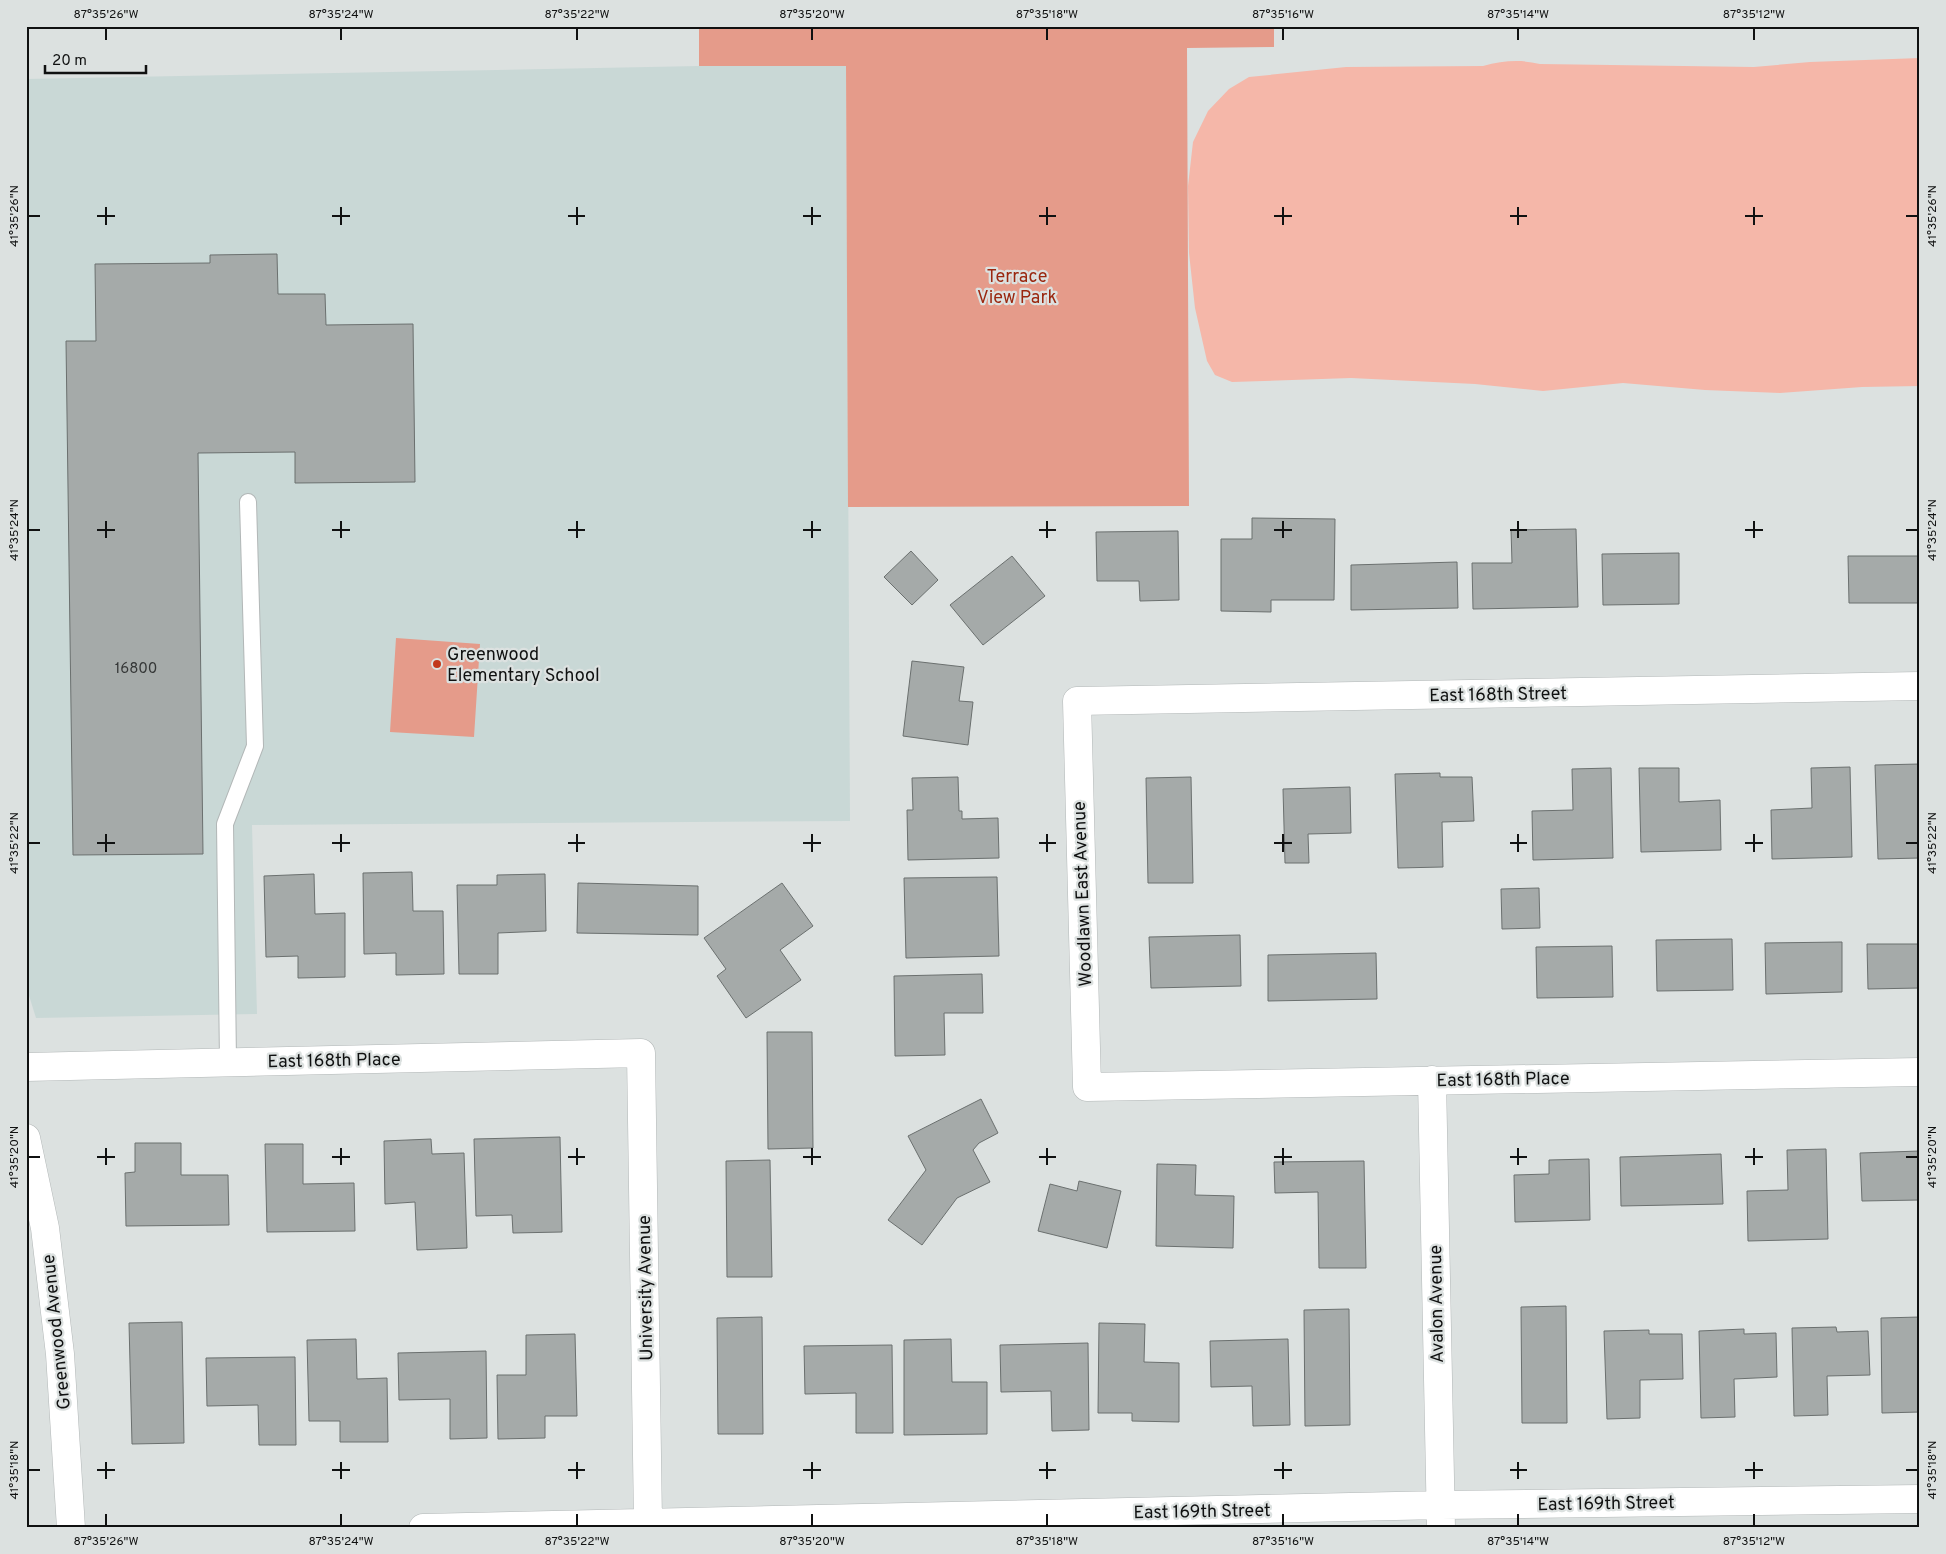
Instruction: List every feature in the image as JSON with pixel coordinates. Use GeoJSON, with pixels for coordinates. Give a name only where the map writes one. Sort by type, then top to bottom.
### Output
{"type":"FeatureCollection","features":[{"type":"Feature","properties":{"kind":"street","name":"East 168th Street"},"geometry":{"type":"LineString","coordinates":[[1077,701],[1920,686]]}},
{"type":"Feature","properties":{"kind":"street","name":"Woodlawn East Avenue"},"geometry":{"type":"LineString","coordinates":[[1077,701],[1087,1087]]}},
{"type":"Feature","properties":{"kind":"street","name":"East 168th Place"},"geometry":{"type":"LineString","coordinates":[[26,1067],[641,1053]]}},
{"type":"Feature","properties":{"kind":"street","name":"University Avenue"},"geometry":{"type":"LineString","coordinates":[[641,1053],[648,1522]]}},
{"type":"Feature","properties":{"kind":"street","name":"East 168th Place"},"geometry":{"type":"LineString","coordinates":[[1087,1087],[1920,1072]]}},
{"type":"Feature","properties":{"kind":"street","name":"Avalon Avenue"},"geometry":{"type":"LineString","coordinates":[[1432,1080],[1441,1516]]}},
{"type":"Feature","properties":{"kind":"street","name":"Greenwood Avenue"},"geometry":{"type":"LineString","coordinates":[[26,1138],[45,1228],[60,1354],[71,1528]]}},
{"type":"Feature","properties":{"kind":"street","name":"East 169th Street"},"geometry":{"type":"LineString","coordinates":[[423,1528],[535,1527],[648,1522],[968,1522],[1441,1516],[1920,1499]]}},
{"type":"Feature","properties":{"kind":"lane"},"geometry":{"type":"LineString","coordinates":[[228,1062],[226,824],[255,746],[248,502]]}},
{"type":"Feature","properties":{"kind":"shaded area"},"geometry":{"type":"Polygon","coordinates":[[[1920,58],[1920,386],[1862,387],[1780,393],[1705,390],[1623,383],[1543,391],[1475,384],[1351,378],[1232,382],[1215,375],[1207,361],[1195,308],[1189,253],[1188,186],[1193,142],[1208,111],[1229,89],[1249,77],[1346,67],[1483,66],[1511,61],[1540,64],[1754,67],[1810,62],[1920,58]]]}},
{"type":"Feature","properties":{"kind":"shaded area","name":"Greenwood Elementary School"},"geometry":{"type":"Polygon","coordinates":[[[699,66],[846,66],[850,821],[252,825],[257,1014],[36,1018],[26,986],[26,79],[699,66]]]}},
{"type":"Feature","properties":{"kind":"green space","name":"Terrace View Park"},"geometry":{"type":"Polygon","coordinates":[[[699,26],[1274,26],[1274,47],[1187,48],[1189,506],[848,507],[846,66],[699,66],[699,26]]]}},
{"type":"Feature","properties":{"kind":"green space"},"geometry":{"type":"Polygon","coordinates":[[[396,638],[480,644],[474,737],[390,732],[396,638]]]}},
{"type":"Feature","properties":{"kind":"building"},"geometry":{"type":"Polygon","coordinates":[[[277,254],[278,294],[325,294],[326,325],[413,324],[415,482],[295,483],[295,452],[198,453],[203,854],[73,855],[66,341],[96,341],[95,264],[210,263],[210,255],[277,254]]]}},
{"type":"Feature","properties":{"kind":"building"},"geometry":{"type":"Polygon","coordinates":[[[1252,518],[1335,519],[1334,600],[1271,600],[1271,612],[1221,611],[1221,539],[1252,539],[1252,518]]]}},
{"type":"Feature","properties":{"kind":"building"},"geometry":{"type":"Polygon","coordinates":[[[1576,529],[1578,607],[1473,609],[1472,563],[1512,563],[1511,530],[1576,529]]]}},
{"type":"Feature","properties":{"kind":"building"},"geometry":{"type":"Polygon","coordinates":[[[1178,531],[1179,600],[1140,601],[1139,581],[1097,581],[1096,532],[1178,531]]]}},
{"type":"Feature","properties":{"kind":"building"},"geometry":{"type":"Polygon","coordinates":[[[911,551],[938,580],[912,605],[884,577],[911,551]]]}},
{"type":"Feature","properties":{"kind":"building"},"geometry":{"type":"Polygon","coordinates":[[[1679,553],[1679,604],[1603,605],[1602,554],[1679,553]]]}},
{"type":"Feature","properties":{"kind":"building"},"geometry":{"type":"Polygon","coordinates":[[[1012,556],[1045,596],[983,645],[950,605],[1012,556]]]}},
{"type":"Feature","properties":{"kind":"building"},"geometry":{"type":"Polygon","coordinates":[[[1848,556],[1920,556],[1920,603],[1849,603],[1848,556]]]}},
{"type":"Feature","properties":{"kind":"building"},"geometry":{"type":"Polygon","coordinates":[[[1457,562],[1458,608],[1351,610],[1351,565],[1457,562]]]}},
{"type":"Feature","properties":{"kind":"building"},"geometry":{"type":"Polygon","coordinates":[[[912,661],[964,667],[959,701],[973,702],[968,745],[903,736],[912,661]]]}},
{"type":"Feature","properties":{"kind":"building"},"geometry":{"type":"Polygon","coordinates":[[[1920,764],[1920,858],[1878,859],[1875,765],[1920,764]]]}},
{"type":"Feature","properties":{"kind":"building"},"geometry":{"type":"Polygon","coordinates":[[[1850,767],[1852,857],[1772,859],[1771,810],[1812,808],[1811,768],[1850,767]]]}},
{"type":"Feature","properties":{"kind":"building"},"geometry":{"type":"Polygon","coordinates":[[[1611,768],[1613,858],[1533,860],[1532,811],[1573,810],[1572,769],[1611,768]]]}},
{"type":"Feature","properties":{"kind":"building"},"geometry":{"type":"Polygon","coordinates":[[[1639,768],[1679,768],[1679,802],[1720,800],[1721,850],[1641,852],[1639,768]]]}},
{"type":"Feature","properties":{"kind":"building"},"geometry":{"type":"Polygon","coordinates":[[[1440,773],[1440,777],[1472,777],[1474,821],[1442,822],[1443,867],[1398,868],[1395,774],[1440,773]]]}},
{"type":"Feature","properties":{"kind":"building"},"geometry":{"type":"Polygon","coordinates":[[[958,777],[959,811],[962,811],[962,819],[998,818],[999,858],[908,860],[907,810],[913,810],[912,778],[958,777]]]}},
{"type":"Feature","properties":{"kind":"building"},"geometry":{"type":"Polygon","coordinates":[[[1191,777],[1193,883],[1148,883],[1146,778],[1191,777]]]}},
{"type":"Feature","properties":{"kind":"building"},"geometry":{"type":"Polygon","coordinates":[[[1350,787],[1351,833],[1308,834],[1309,863],[1285,863],[1283,789],[1350,787]]]}},
{"type":"Feature","properties":{"kind":"building"},"geometry":{"type":"Polygon","coordinates":[[[412,872],[413,911],[443,911],[444,974],[396,975],[396,953],[364,954],[363,873],[412,872]]]}},
{"type":"Feature","properties":{"kind":"building"},"geometry":{"type":"Polygon","coordinates":[[[314,874],[315,914],[345,913],[345,977],[298,978],[298,956],[266,957],[264,876],[314,874]]]}},
{"type":"Feature","properties":{"kind":"building"},"geometry":{"type":"Polygon","coordinates":[[[545,874],[546,931],[498,933],[498,974],[459,974],[457,885],[497,885],[497,875],[545,874]]]}},
{"type":"Feature","properties":{"kind":"building"},"geometry":{"type":"Polygon","coordinates":[[[997,877],[999,956],[906,958],[904,878],[997,877]]]}},
{"type":"Feature","properties":{"kind":"building"},"geometry":{"type":"Polygon","coordinates":[[[578,883],[698,886],[698,935],[577,933],[578,883]]]}},
{"type":"Feature","properties":{"kind":"building"},"geometry":{"type":"Polygon","coordinates":[[[782,883],[813,926],[780,950],[801,980],[746,1018],[717,976],[726,969],[704,938],[782,883]]]}},
{"type":"Feature","properties":{"kind":"building"},"geometry":{"type":"Polygon","coordinates":[[[1539,888],[1540,928],[1502,929],[1501,889],[1539,888]]]}},
{"type":"Feature","properties":{"kind":"building"},"geometry":{"type":"Polygon","coordinates":[[[1240,935],[1241,986],[1151,988],[1149,937],[1240,935]]]}},
{"type":"Feature","properties":{"kind":"building"},"geometry":{"type":"Polygon","coordinates":[[[1732,939],[1733,990],[1657,991],[1656,940],[1732,939]]]}},
{"type":"Feature","properties":{"kind":"building"},"geometry":{"type":"Polygon","coordinates":[[[1842,942],[1842,992],[1766,994],[1765,943],[1842,942]]]}},
{"type":"Feature","properties":{"kind":"building"},"geometry":{"type":"Polygon","coordinates":[[[1867,944],[1920,944],[1920,988],[1868,989],[1867,944]]]}},
{"type":"Feature","properties":{"kind":"building"},"geometry":{"type":"Polygon","coordinates":[[[1612,946],[1613,997],[1537,998],[1536,947],[1612,946]]]}},
{"type":"Feature","properties":{"kind":"building"},"geometry":{"type":"Polygon","coordinates":[[[1376,953],[1377,999],[1268,1001],[1268,955],[1376,953]]]}},
{"type":"Feature","properties":{"kind":"building"},"geometry":{"type":"Polygon","coordinates":[[[982,974],[983,1013],[944,1013],[945,1055],[895,1056],[894,976],[982,974]]]}},
{"type":"Feature","properties":{"kind":"building"},"geometry":{"type":"Polygon","coordinates":[[[767,1032],[812,1032],[813,1148],[768,1149],[767,1032]]]}},
{"type":"Feature","properties":{"kind":"building"},"geometry":{"type":"Polygon","coordinates":[[[981,1099],[998,1133],[979,1143],[973,1150],[990,1182],[957,1198],[922,1245],[888,1220],[926,1170],[908,1136],[981,1099]]]}},
{"type":"Feature","properties":{"kind":"building"},"geometry":{"type":"Polygon","coordinates":[[[560,1137],[562,1232],[513,1233],[512,1215],[476,1216],[474,1139],[560,1137]]]}},
{"type":"Feature","properties":{"kind":"building"},"geometry":{"type":"Polygon","coordinates":[[[431,1139],[432,1154],[464,1153],[467,1248],[417,1250],[415,1202],[385,1204],[384,1141],[431,1139]]]}},
{"type":"Feature","properties":{"kind":"building"},"geometry":{"type":"Polygon","coordinates":[[[135,1143],[181,1143],[181,1175],[228,1175],[229,1225],[126,1226],[125,1173],[135,1172],[135,1143]]]}},
{"type":"Feature","properties":{"kind":"building"},"geometry":{"type":"Polygon","coordinates":[[[265,1144],[303,1144],[303,1184],[354,1183],[355,1231],[267,1232],[265,1144]]]}},
{"type":"Feature","properties":{"kind":"building"},"geometry":{"type":"Polygon","coordinates":[[[1826,1149],[1828,1239],[1748,1241],[1747,1191],[1788,1190],[1787,1150],[1826,1149]]]}},
{"type":"Feature","properties":{"kind":"building"},"geometry":{"type":"Polygon","coordinates":[[[1920,1151],[1920,1200],[1862,1201],[1860,1153],[1920,1151]]]}},
{"type":"Feature","properties":{"kind":"building"},"geometry":{"type":"Polygon","coordinates":[[[1721,1154],[1723,1204],[1621,1206],[1620,1157],[1721,1154]]]}},
{"type":"Feature","properties":{"kind":"building"},"geometry":{"type":"Polygon","coordinates":[[[1589,1159],[1590,1220],[1515,1222],[1514,1175],[1549,1174],[1549,1160],[1589,1159]]]}},
{"type":"Feature","properties":{"kind":"building"},"geometry":{"type":"Polygon","coordinates":[[[770,1160],[772,1277],[727,1277],[726,1161],[770,1160]]]}},
{"type":"Feature","properties":{"kind":"building"},"geometry":{"type":"Polygon","coordinates":[[[1364,1161],[1366,1268],[1319,1268],[1318,1192],[1275,1193],[1274,1162],[1364,1161]]]}},
{"type":"Feature","properties":{"kind":"building"},"geometry":{"type":"Polygon","coordinates":[[[1157,1164],[1196,1165],[1195,1195],[1234,1196],[1233,1248],[1156,1246],[1157,1164]]]}},
{"type":"Feature","properties":{"kind":"building"},"geometry":{"type":"Polygon","coordinates":[[[1079,1181],[1121,1191],[1107,1248],[1038,1231],[1050,1184],[1077,1191],[1079,1181]]]}},
{"type":"Feature","properties":{"kind":"building"},"geometry":{"type":"Polygon","coordinates":[[[1566,1306],[1567,1423],[1522,1423],[1521,1307],[1566,1306]]]}},
{"type":"Feature","properties":{"kind":"building"},"geometry":{"type":"Polygon","coordinates":[[[1349,1309],[1350,1425],[1305,1426],[1304,1310],[1349,1309]]]}},
{"type":"Feature","properties":{"kind":"building"},"geometry":{"type":"Polygon","coordinates":[[[762,1317],[763,1434],[718,1434],[717,1318],[762,1317]]]}},
{"type":"Feature","properties":{"kind":"building"},"geometry":{"type":"Polygon","coordinates":[[[1920,1317],[1920,1412],[1882,1413],[1881,1318],[1920,1317]]]}},
{"type":"Feature","properties":{"kind":"building"},"geometry":{"type":"Polygon","coordinates":[[[182,1322],[184,1443],[132,1444],[129,1323],[182,1322]]]}},
{"type":"Feature","properties":{"kind":"building"},"geometry":{"type":"Polygon","coordinates":[[[1099,1323],[1145,1324],[1144,1362],[1179,1363],[1179,1422],[1132,1421],[1132,1413],[1098,1413],[1099,1323]]]}},
{"type":"Feature","properties":{"kind":"building"},"geometry":{"type":"Polygon","coordinates":[[[1836,1327],[1837,1332],[1868,1331],[1870,1375],[1827,1376],[1828,1415],[1794,1416],[1792,1328],[1836,1327]]]}},
{"type":"Feature","properties":{"kind":"building"},"geometry":{"type":"Polygon","coordinates":[[[1744,1329],[1744,1334],[1776,1333],[1777,1377],[1734,1379],[1735,1417],[1701,1418],[1699,1331],[1744,1329]]]}},
{"type":"Feature","properties":{"kind":"building"},"geometry":{"type":"Polygon","coordinates":[[[1649,1330],[1649,1334],[1682,1334],[1683,1379],[1640,1380],[1640,1418],[1607,1419],[1604,1331],[1649,1330]]]}},
{"type":"Feature","properties":{"kind":"building"},"geometry":{"type":"Polygon","coordinates":[[[575,1334],[577,1416],[545,1416],[545,1438],[498,1439],[497,1375],[526,1375],[526,1335],[575,1334]]]}},
{"type":"Feature","properties":{"kind":"building"},"geometry":{"type":"Polygon","coordinates":[[[356,1339],[357,1379],[387,1378],[388,1442],[340,1442],[340,1421],[309,1421],[307,1340],[356,1339]]]}},
{"type":"Feature","properties":{"kind":"building"},"geometry":{"type":"Polygon","coordinates":[[[951,1339],[952,1382],[987,1382],[987,1434],[904,1435],[904,1340],[951,1339]]]}},
{"type":"Feature","properties":{"kind":"building"},"geometry":{"type":"Polygon","coordinates":[[[1288,1339],[1290,1425],[1253,1426],[1252,1386],[1211,1387],[1210,1341],[1288,1339]]]}},
{"type":"Feature","properties":{"kind":"building"},"geometry":{"type":"Polygon","coordinates":[[[1088,1343],[1089,1430],[1052,1431],[1051,1391],[1001,1392],[1000,1345],[1088,1343]]]}},
{"type":"Feature","properties":{"kind":"building"},"geometry":{"type":"Polygon","coordinates":[[[892,1345],[893,1433],[856,1433],[856,1393],[805,1394],[804,1346],[892,1345]]]}},
{"type":"Feature","properties":{"kind":"building"},"geometry":{"type":"Polygon","coordinates":[[[486,1351],[487,1438],[450,1439],[450,1399],[399,1400],[398,1353],[486,1351]]]}},
{"type":"Feature","properties":{"kind":"building"},"geometry":{"type":"Polygon","coordinates":[[[295,1357],[296,1445],[259,1445],[258,1405],[207,1406],[206,1358],[295,1357]]]}},
{"type":"Feature","properties":{"kind":"place","name":"Greenwood Elementary School"},"geometry":{"type":"Point","coordinates":[437,664]}}]}
